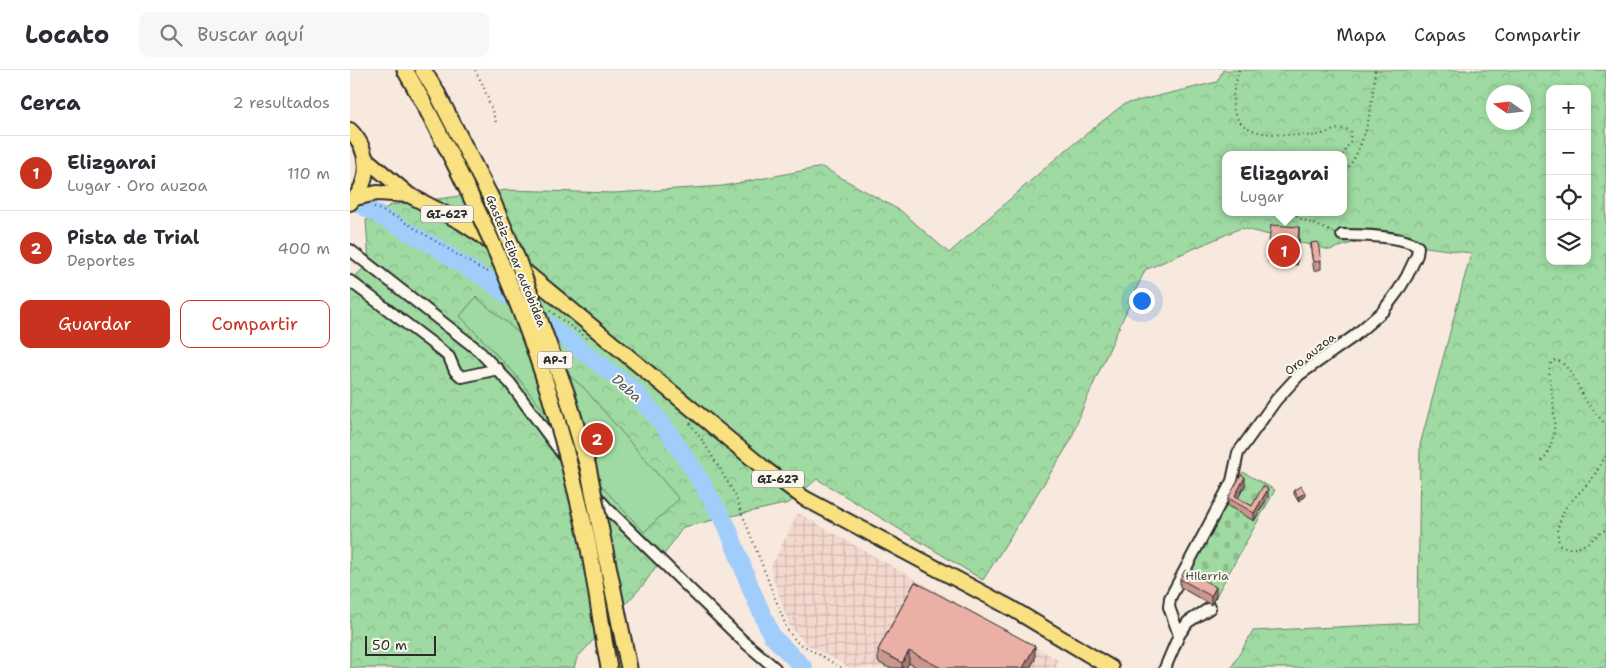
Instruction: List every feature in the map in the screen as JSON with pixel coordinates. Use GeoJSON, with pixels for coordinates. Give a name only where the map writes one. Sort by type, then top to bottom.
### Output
{"type":"FeatureCollection","features":[{"type":"Feature","properties":{"kind":"highway","name":"Gasteiz-Eibar autobidea"},"geometry":{"type":"LineString","coordinates":[[404,70],[422,100],[478,210],[529,334],[552,403],[576,491],[586,535],[609,668]]}},
{"type":"Feature","properties":{"kind":"highway","name":"Gasteiz-Eibar autobidea"},"geometry":{"type":"LineString","coordinates":[[423,70],[437,93],[492,200],[518,261],[567,396],[588,467],[629,668]]}},
{"type":"Feature","properties":{"kind":"main road","name":"GI-627"},"geometry":{"type":"LineString","coordinates":[[350,130],[361,143],[366,159],[409,195],[461,222],[482,236],[804,498],[1011,608],[1111,668]]}},
{"type":"Feature","properties":{"kind":"main road"},"geometry":{"type":"LineString","coordinates":[[356,201],[364,180],[366,159]]}},
{"type":"Feature","properties":{"kind":"main road","name":"GI-627"},"geometry":{"type":"LineString","coordinates":[[356,201],[377,193],[409,195]]}},
{"type":"Feature","properties":{"kind":"street","name":"Oro auzoa"},"geometry":{"type":"LineString","coordinates":[[1179,634],[1169,607],[1170,598],[1232,481],[1238,453],[1288,386],[1313,364],[1353,337],[1383,311],[1398,291],[1418,255],[1418,247],[1415,244],[1404,241],[1359,235],[1342,235]]}},
{"type":"Feature","properties":{"kind":"street"},"geometry":{"type":"LineString","coordinates":[[351,250],[446,324],[498,369],[579,477],[607,508],[742,640],[775,668]]}},
{"type":"Feature","properties":{"kind":"street"},"geometry":{"type":"LineString","coordinates":[[350,281],[437,346],[449,358],[456,371],[462,377],[498,369]]}},
{"type":"Feature","properties":{"kind":"street"},"geometry":{"type":"LineString","coordinates":[[1165,668],[1179,634],[1188,622],[1210,608]]}},
{"type":"Feature","properties":{"kind":"path"},"geometry":{"type":"LineString","coordinates":[[475,70],[483,85],[497,125]]}},
{"type":"Feature","properties":{"kind":"path"},"geometry":{"type":"LineString","coordinates":[[1239,70],[1232,102],[1234,112],[1239,121],[1257,131],[1275,134],[1317,136],[1339,129],[1348,130],[1351,131],[1350,142],[1345,151]]}},
{"type":"Feature","properties":{"kind":"path"},"geometry":{"type":"LineString","coordinates":[[1347,170],[1365,133],[1374,89],[1375,70]]}},
{"type":"Feature","properties":{"kind":"path"},"geometry":{"type":"LineString","coordinates":[[356,201],[398,218],[479,268],[493,273]]}},
{"type":"Feature","properties":{"kind":"path"},"geometry":{"type":"LineString","coordinates":[[1299,216],[1342,235]]}},
{"type":"Feature","properties":{"kind":"path"},"geometry":{"type":"LineString","coordinates":[[543,306],[589,340]]}},
{"type":"Feature","properties":{"kind":"path"},"geometry":{"type":"LineString","coordinates":[[1542,461],[1552,445],[1555,434],[1553,393],[1549,373],[1550,364],[1553,361],[1558,360],[1564,363],[1574,377],[1585,400],[1606,425]]}},
{"type":"Feature","properties":{"kind":"path"},"geometry":{"type":"LineString","coordinates":[[688,420],[734,493],[788,630],[797,642],[842,668]]}},
{"type":"Feature","properties":{"kind":"path"},"geometry":{"type":"LineString","coordinates":[[1606,456],[1592,479],[1565,508],[1557,529],[1559,544],[1567,549],[1577,550],[1606,529]]}},
{"type":"Feature","properties":{"kind":"shaded area"},"geometry":{"type":"Polygon","coordinates":[[[798,513],[1058,660],[1056,668],[850,668],[806,644],[790,627],[770,569],[798,513]]]}},
{"type":"Feature","properties":{"kind":"green space"},"geometry":{"type":"Polygon","coordinates":[[[1223,70],[1606,70],[1606,668],[1231,668],[1253,631],[1418,623],[1420,445],[1471,253],[1365,239],[1330,250],[1241,228],[1145,270],[1084,405],[1070,442],[983,580],[817,479],[789,503],[683,527],[644,584],[577,658],[574,668],[350,668],[350,280],[369,264],[366,220],[391,205],[507,190],[614,193],[723,186],[822,167],[901,211],[949,253],[1061,154],[1124,104],[1217,82],[1223,70]]]}},
{"type":"Feature","properties":{"kind":"green space"},"geometry":{"type":"Polygon","coordinates":[[[476,297],[584,388],[679,499],[644,532],[605,490],[515,374],[460,316],[476,297]]]}},
{"type":"Feature","properties":{"kind":"green space","name":"Hilerria"},"geometry":{"type":"Polygon","coordinates":[[[1243,472],[1275,490],[1211,605],[1180,587],[1243,472]]]}},
{"type":"Feature","properties":{"kind":"building"},"geometry":{"type":"Polygon","coordinates":[[[1271,225],[1299,227],[1297,253],[1268,250],[1271,225]]]}},
{"type":"Feature","properties":{"kind":"building"},"geometry":{"type":"Polygon","coordinates":[[[1318,242],[1321,261],[1314,262],[1311,243],[1318,242]]]}},
{"type":"Feature","properties":{"kind":"building"},"geometry":{"type":"Polygon","coordinates":[[[1241,475],[1245,477],[1235,496],[1252,506],[1263,486],[1268,489],[1254,513],[1228,498],[1241,475]]]}},
{"type":"Feature","properties":{"kind":"building"},"geometry":{"type":"Polygon","coordinates":[[[1301,486],[1305,493],[1298,497],[1294,490],[1301,486]]]}},
{"type":"Feature","properties":{"kind":"building"},"geometry":{"type":"Polygon","coordinates":[[[1185,570],[1216,587],[1211,596],[1180,579],[1185,570]]]}},
{"type":"Feature","properties":{"kind":"building"},"geometry":{"type":"Polygon","coordinates":[[[915,582],[1035,646],[1023,668],[941,668],[909,651],[902,663],[878,650],[915,582]]]}},
{"type":"Feature","properties":{"kind":"waterway","name":"Deba"},"geometry":{"type":"LineString","coordinates":[[350,199],[436,247],[482,276],[633,390],[662,423],[694,470],[727,526],[751,589],[772,636],[804,668]]}},
{"type":"Feature","properties":{"kind":"place","name":"Elizgarai"},"geometry":{"type":"Point","coordinates":[1284,251]}},
{"type":"Feature","properties":{"kind":"place","name":"Pista de Trial"},"geometry":{"type":"Point","coordinates":[597,439]}}]}
